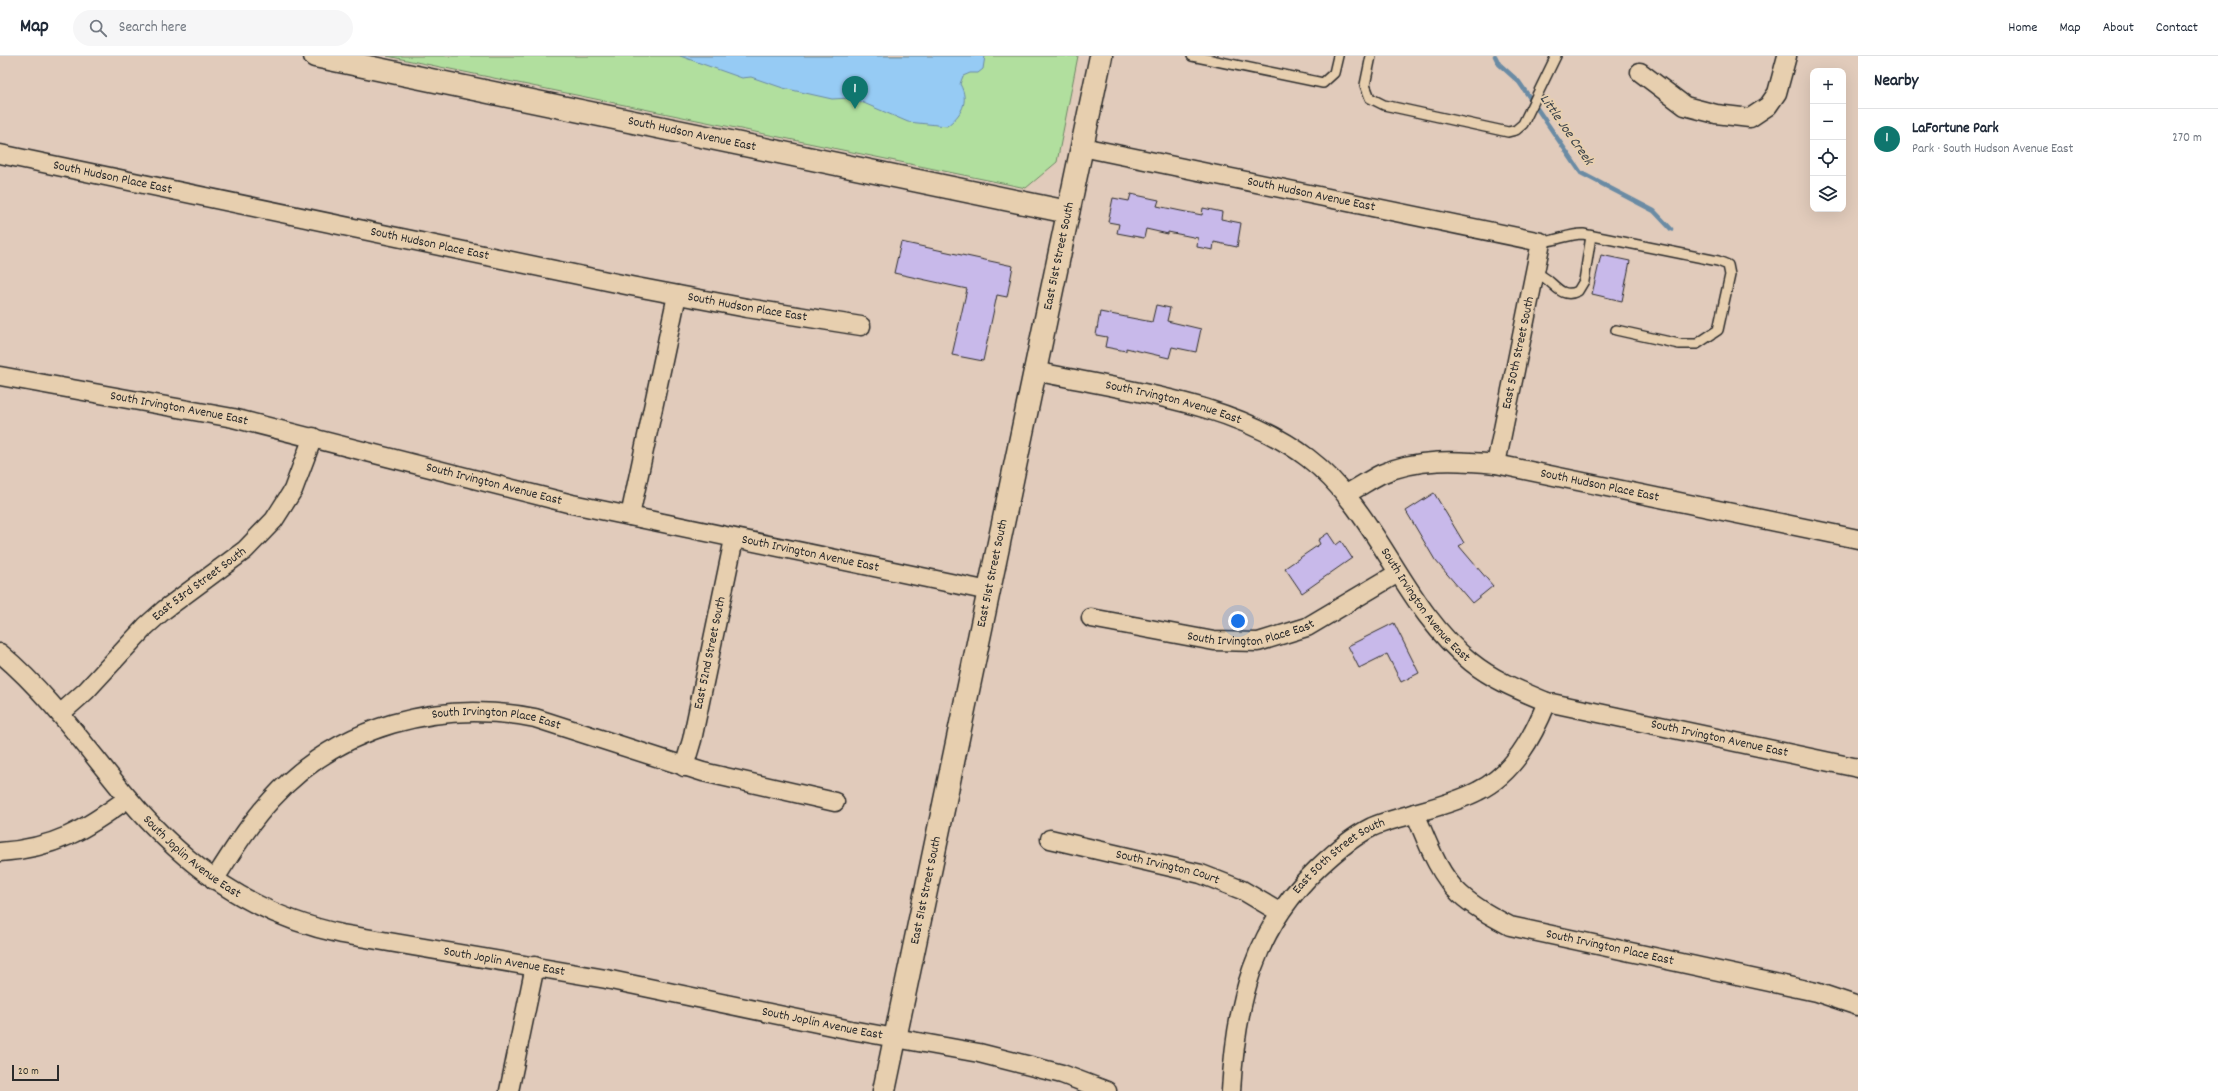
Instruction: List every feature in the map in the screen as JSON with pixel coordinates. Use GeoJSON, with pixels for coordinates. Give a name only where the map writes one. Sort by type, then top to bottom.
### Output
{"type":"FeatureCollection","features":[{"type":"Feature","properties":{"kind":"main road","name":"South Hudson Avenue East"},"geometry":{"type":"LineString","coordinates":[[315,56],[377,66],[1068,212]]}},
{"type":"Feature","properties":{"kind":"main road","name":"East 51st Street South"},"geometry":{"type":"LineString","coordinates":[[884,1091],[1101,56]]}},
{"type":"Feature","properties":{"kind":"street"},"geometry":{"type":"LineString","coordinates":[[1640,72],[1685,106],[1716,114],[1750,118],[1768,106],[1777,93],[1787,56]]}},
{"type":"Feature","properties":{"kind":"street","name":"South Hudson Avenue East"},"geometry":{"type":"LineString","coordinates":[[1082,147],[1541,242]]}},
{"type":"Feature","properties":{"kind":"street","name":"South Hudson Place East"},"geometry":{"type":"LineString","coordinates":[[0,154],[677,295],[861,326]]}},
{"type":"Feature","properties":{"kind":"street","name":"East 50th Street South"},"geometry":{"type":"LineString","coordinates":[[1496,464],[1541,242]]}},
{"type":"Feature","properties":{"kind":"street"},"geometry":{"type":"LineString","coordinates":[[630,516],[677,295]]}},
{"type":"Feature","properties":{"kind":"street","name":"South Irvington Avenue East"},"geometry":{"type":"LineString","coordinates":[[1035,371],[1179,402],[1235,418],[1256,426],[1308,458],[1346,494],[1398,573],[1444,636],[1471,662],[1507,685],[1547,702],[1858,768]]}},
{"type":"Feature","properties":{"kind":"street","name":"South Irvington Avenue East"},"geometry":{"type":"LineString","coordinates":[[0,376],[206,412],[313,438],[475,481],[734,539],[989,591]]}},
{"type":"Feature","properties":{"kind":"street","name":"East 53rd Street South"},"geometry":{"type":"LineString","coordinates":[[60,714],[86,691],[146,626],[164,610],[244,550],[274,520],[292,490],[313,438]]}},
{"type":"Feature","properties":{"kind":"street","name":"South Hudson Place East"},"geometry":{"type":"LineString","coordinates":[[1346,494],[1382,474],[1420,462],[1458,461],[1496,464],[1858,539]]}},
{"type":"Feature","properties":{"kind":"street","name":"East 52nd Street South"},"geometry":{"type":"LineString","coordinates":[[684,767],[692,740],[734,539]]}},
{"type":"Feature","properties":{"kind":"street","name":"South Irvington Place East"},"geometry":{"type":"LineString","coordinates":[[1091,618],[1214,641],[1258,642],[1307,628],[1398,573]]}},
{"type":"Feature","properties":{"kind":"street","name":"South Joplin Avenue East"},"geometry":{"type":"LineString","coordinates":[[0,653],[33,683],[128,798],[177,849],[214,880],[269,911],[323,930],[535,966],[986,1055],[1062,1074],[1107,1091]]}},
{"type":"Feature","properties":{"kind":"street","name":"East 50th Street South"},"geometry":{"type":"LineString","coordinates":[[1231,1091],[1242,1003],[1256,956],[1279,912],[1306,879],[1343,844],[1373,826],[1479,791],[1499,777],[1522,752],[1536,728],[1547,702]]}},
{"type":"Feature","properties":{"kind":"street","name":"South Irvington Place East"},"geometry":{"type":"LineString","coordinates":[[214,880],[249,826],[273,798],[304,768],[356,736],[396,722],[425,715],[456,712],[506,713],[547,721],[684,767],[763,788],[835,802]]}},
{"type":"Feature","properties":{"kind":"street"},"geometry":{"type":"LineString","coordinates":[[0,852],[25,849],[66,837],[91,825],[128,798]]}},
{"type":"Feature","properties":{"kind":"street","name":"South Irvington Place East"},"geometry":{"type":"LineString","coordinates":[[1415,813],[1438,866],[1460,894],[1490,916],[1510,926],[1816,992],[1858,1006]]}},
{"type":"Feature","properties":{"kind":"street","name":"South Irvington Court"},"geometry":{"type":"LineString","coordinates":[[1050,839],[1201,874],[1242,890],[1279,912]]}},
{"type":"Feature","properties":{"kind":"street"},"geometry":{"type":"LineString","coordinates":[[509,1091],[535,966]]}},
{"type":"Feature","properties":{"kind":"lane"},"geometry":{"type":"LineString","coordinates":[[1192,56],[1323,83],[1334,73],[1338,56]]}},
{"type":"Feature","properties":{"kind":"lane"},"geometry":{"type":"LineString","coordinates":[[1371,56],[1365,85],[1366,92],[1370,98],[1384,105],[1508,132],[1516,130],[1530,113],[1536,96],[1556,56]]}},
{"type":"Feature","properties":{"kind":"lane"},"geometry":{"type":"LineString","coordinates":[[1541,242],[1552,241],[1575,234],[1591,236],[1718,261],[1728,266],[1730,275],[1718,330],[1697,344],[1679,344],[1616,330]]}},
{"type":"Feature","properties":{"kind":"lane"},"geometry":{"type":"LineString","coordinates":[[1535,273],[1545,277],[1564,293],[1569,294],[1578,291],[1584,281],[1591,236]]}},
{"type":"Feature","properties":{"kind":"green space"},"geometry":{"type":"Polygon","coordinates":[[[387,56],[1078,56],[1057,162],[1026,188],[387,56]]]}},
{"type":"Feature","properties":{"kind":"water"},"geometry":{"type":"Polygon","coordinates":[[[680,56],[985,56],[983,69],[978,73],[970,73],[963,76],[960,84],[963,91],[964,102],[960,113],[947,126],[908,122],[852,98],[832,99],[783,88],[751,77],[742,78],[680,56]]]}},
{"type":"Feature","properties":{"kind":"building"},"geometry":{"type":"Polygon","coordinates":[[[1131,194],[1159,200],[1157,206],[1181,211],[1202,215],[1203,208],[1222,212],[1221,219],[1241,223],[1237,247],[1214,242],[1213,250],[1197,247],[1198,238],[1146,229],[1144,238],[1117,233],[1119,224],[1108,222],[1113,198],[1129,201],[1131,194]]]}},
{"type":"Feature","properties":{"kind":"building"},"geometry":{"type":"Polygon","coordinates":[[[901,242],[1013,266],[1007,297],[997,295],[983,361],[952,355],[967,289],[894,273],[901,242]]]}},
{"type":"Feature","properties":{"kind":"building"},"geometry":{"type":"Polygon","coordinates":[[[1601,255],[1630,261],[1622,301],[1592,294],[1601,255]]]}},
{"type":"Feature","properties":{"kind":"building"},"geometry":{"type":"Polygon","coordinates":[[[1156,305],[1170,308],[1167,321],[1201,329],[1196,352],[1172,347],[1169,358],[1126,348],[1126,351],[1105,347],[1107,337],[1096,335],[1100,312],[1152,322],[1156,305]]]}},
{"type":"Feature","properties":{"kind":"building"},"geometry":{"type":"Polygon","coordinates":[[[1434,493],[1464,543],[1459,546],[1493,586],[1472,603],[1435,560],[1406,511],[1434,493]]]}},
{"type":"Feature","properties":{"kind":"building"},"geometry":{"type":"Polygon","coordinates":[[[1328,533],[1336,545],[1341,541],[1352,558],[1302,593],[1285,568],[1320,544],[1318,540],[1328,533]]]}},
{"type":"Feature","properties":{"kind":"building"},"geometry":{"type":"Polygon","coordinates":[[[1394,623],[1419,673],[1401,682],[1387,654],[1359,668],[1348,646],[1394,623]]]}},
{"type":"Feature","properties":{"kind":"waterway","name":"Little Joe Creek"},"geometry":{"type":"LineString","coordinates":[[1495,56],[1499,64],[1519,82],[1581,173],[1654,211],[1671,229]]}},
{"type":"Feature","properties":{"kind":"place","name":"LaFortune Park"},"geometry":{"type":"Point","coordinates":[855,109]}}]}
